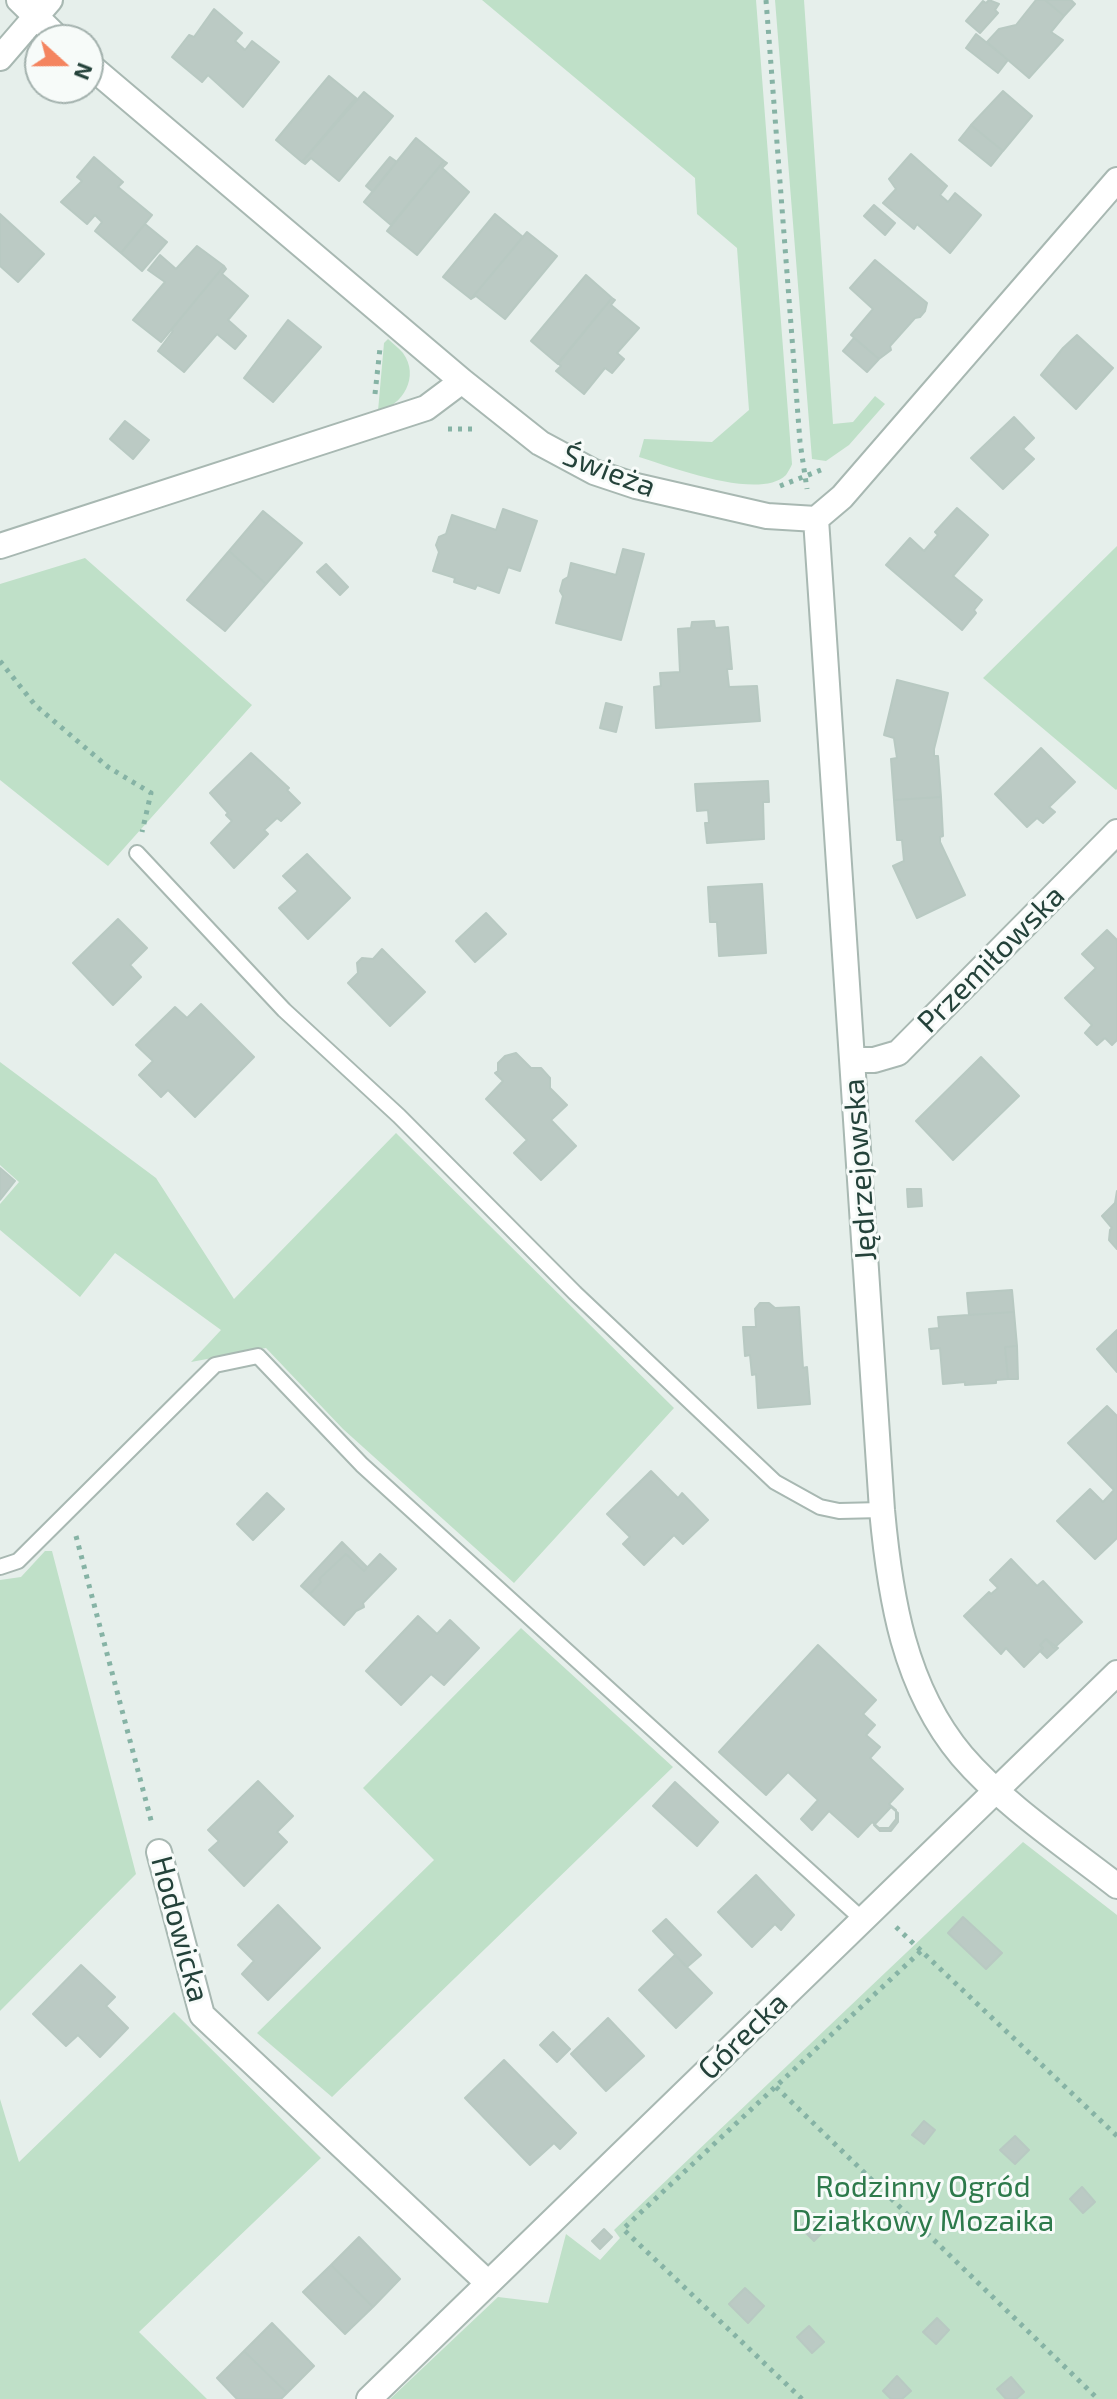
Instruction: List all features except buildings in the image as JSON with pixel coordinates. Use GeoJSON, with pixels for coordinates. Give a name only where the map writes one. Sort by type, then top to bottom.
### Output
{"type":"FeatureCollection","features":[{"type":"Feature","properties":{"kind":"street"},"geometry":{"type":"LineString","coordinates":[[0,58],[35,5],[49,24]]}},
{"type":"Feature","properties":{"kind":"street","name":"Świeża"},"geometry":{"type":"LineString","coordinates":[[104,78],[462,381],[540,443],[594,472],[719,506],[767,516],[816,519]]}},
{"type":"Feature","properties":{"kind":"street"},"geometry":{"type":"LineString","coordinates":[[816,519],[842,497],[891,443],[1117,180]]}},
{"type":"Feature","properties":{"kind":"street"},"geometry":{"type":"LineString","coordinates":[[0,546],[426,408],[462,381]]}},
{"type":"Feature","properties":{"kind":"street","name":"Jędrzejowska"},"geometry":{"type":"LineString","coordinates":[[816,519],[882,1510],[887,1569],[901,1638],[927,1703],[962,1756],[996,1790],[1117,1886]]}},
{"type":"Feature","properties":{"kind":"street","name":"Przemiłowska"},"geometry":{"type":"LineString","coordinates":[[853,1060],[874,1060],[898,1053],[1117,832]]}},
{"type":"Feature","properties":{"kind":"street","name":"Górecka"},"geometry":{"type":"LineString","coordinates":[[369,2399],[1117,1673]]}},
{"type":"Feature","properties":{"kind":"street","name":"Hodowicka"},"geometry":{"type":"LineString","coordinates":[[159,1852],[202,2015],[488,2283]]}},
{"type":"Feature","properties":{"kind":"lane"},"geometry":{"type":"LineString","coordinates":[[137,853],[284,1010],[399,1116],[575,1293],[775,1482],[820,1507],[839,1511],[882,1510]]}},
{"type":"Feature","properties":{"kind":"lane"},"geometry":{"type":"LineString","coordinates":[[0,1567],[18,1561],[215,1365],[258,1356],[362,1465],[869,1914]]}},
{"type":"Feature","properties":{"kind":"path"},"geometry":{"type":"LineString","coordinates":[[766,0],[803,476]]}},
{"type":"Feature","properties":{"kind":"path"},"geometry":{"type":"LineString","coordinates":[[375,397],[381,336]]}},
{"type":"Feature","properties":{"kind":"path"},"geometry":{"type":"LineString","coordinates":[[0,661],[35,705],[108,767],[151,793],[137,853]]}},
{"type":"Feature","properties":{"kind":"path","name":"Hodowicka"},"geometry":{"type":"LineString","coordinates":[[69,1511],[159,1852]]}},
{"type":"Feature","properties":{"kind":"path"},"geometry":{"type":"LineString","coordinates":[[869,1914],[921,1951],[1117,2136]]}},
{"type":"Feature","properties":{"kind":"path"},"geometry":{"type":"LineString","coordinates":[[802,2399],[623,2229],[921,1951]]}},
{"type":"Feature","properties":{"kind":"path"},"geometry":{"type":"LineString","coordinates":[[776,2087],[1098,2399]]}},
{"type":"Feature","properties":{"kind":"green space"},"geometry":{"type":"Polygon","coordinates":[[[482,0],[756,0],[792,464],[786,475],[773,482],[756,485],[736,483],[715,480],[639,457],[644,439],[712,442],[749,410],[737,248],[697,214],[695,178],[482,0]]]}},
{"type":"Feature","properties":{"kind":"green space"},"geometry":{"type":"Polygon","coordinates":[[[775,0],[804,0],[833,424],[853,422],[875,396],[885,404],[849,445],[826,461],[812,459],[775,0]]]}},
{"type":"Feature","properties":{"kind":"green space"},"geometry":{"type":"Polygon","coordinates":[[[388,339],[408,362],[409,380],[395,403],[378,411],[384,343],[388,339]]]}},
{"type":"Feature","properties":{"kind":"green space"},"geometry":{"type":"Polygon","coordinates":[[[1117,546],[1117,789],[1116,790],[983,678],[1117,546]]]}},
{"type":"Feature","properties":{"kind":"green space"},"geometry":{"type":"Polygon","coordinates":[[[85,558],[252,705],[108,866],[0,780],[0,584],[85,558]]]}},
{"type":"Feature","properties":{"kind":"green space"},"geometry":{"type":"Polygon","coordinates":[[[0,1062],[156,1178],[234,1299],[396,1133],[674,1408],[514,1583],[343,1429],[266,1348],[191,1362],[221,1330],[115,1253],[80,1297],[0,1230],[0,1204],[19,1182],[0,1165],[0,1062]]]}},
{"type":"Feature","properties":{"kind":"green space"},"geometry":{"type":"Polygon","coordinates":[[[45,1551],[52,1551],[136,1874],[0,2011],[0,1580],[21,1577],[45,1551]]]}},
{"type":"Feature","properties":{"kind":"green space"},"geometry":{"type":"Polygon","coordinates":[[[521,1628],[673,1767],[332,2097],[257,2033],[434,1860],[363,1788],[521,1628]]]}},
{"type":"Feature","properties":{"kind":"green space","name":"Rodzinny Ogród Działkowy Mozaika"},"geometry":{"type":"Polygon","coordinates":[[[1023,1842],[1117,1915],[1117,2399],[390,2399],[498,2297],[548,2303],[566,2234],[600,2260],[620,2238],[614,2230],[1023,1842]]]}},
{"type":"Feature","properties":{"kind":"green space"},"geometry":{"type":"Polygon","coordinates":[[[174,2012],[321,2158],[139,2332],[207,2399],[0,2399],[0,2099],[19,2162],[174,2012]]]}}]}
